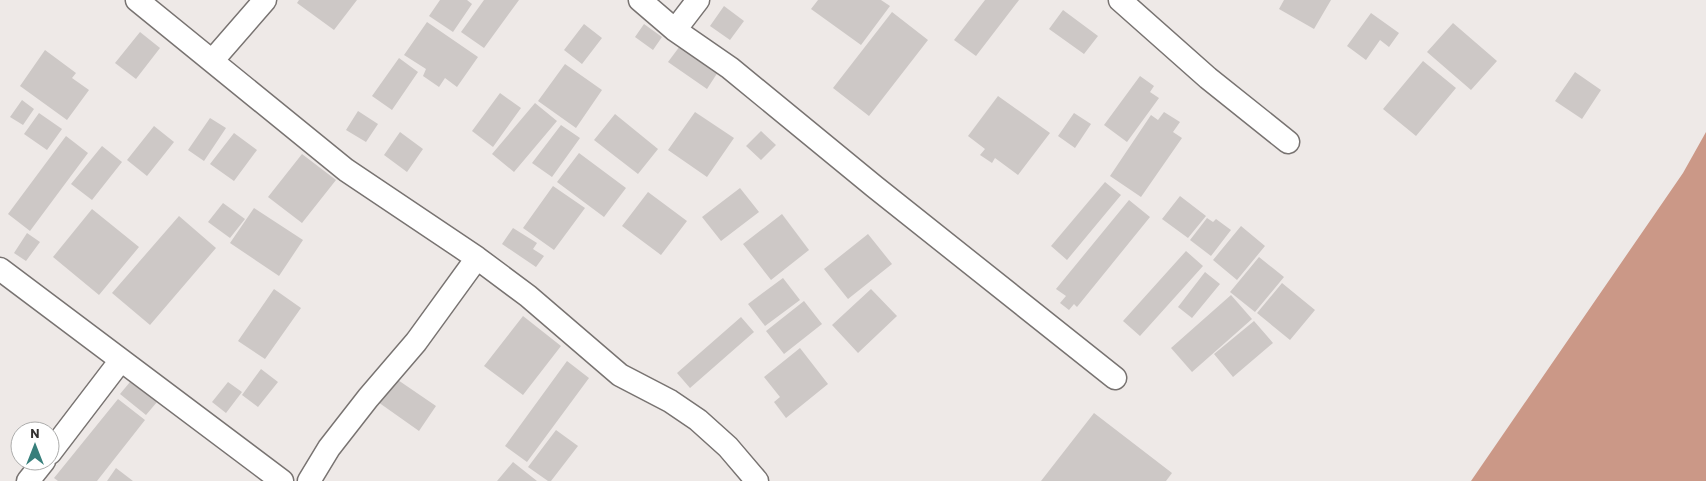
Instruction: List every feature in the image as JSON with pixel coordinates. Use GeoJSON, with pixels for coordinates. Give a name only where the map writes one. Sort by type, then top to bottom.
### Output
{"type":"FeatureCollection","features":[{"type":"Feature","properties":{"kind":"street"},"geometry":{"type":"LineString","coordinates":[[137,0],[346,170],[477,258],[528,296],[620,375],[670,401],[698,420],[728,447],[757,481]]}},
{"type":"Feature","properties":{"kind":"street"},"geometry":{"type":"LineString","coordinates":[[212,61],[265,0]]}},
{"type":"Feature","properties":{"kind":"street"},"geometry":{"type":"LineString","coordinates":[[640,0],[675,30],[730,68],[875,187],[1115,378]]}},
{"type":"Feature","properties":{"kind":"street"},"geometry":{"type":"LineString","coordinates":[[675,30],[698,0]]}},
{"type":"Feature","properties":{"kind":"street"},"geometry":{"type":"LineString","coordinates":[[1120,0],[1208,78],[1288,142]]}},
{"type":"Feature","properties":{"kind":"street"},"geometry":{"type":"LineString","coordinates":[[309,481],[329,448],[368,398],[416,342],[477,258]]}},
{"type":"Feature","properties":{"kind":"street"},"geometry":{"type":"LineString","coordinates":[[0,270],[282,481]]}},
{"type":"Feature","properties":{"kind":"street"},"geometry":{"type":"LineString","coordinates":[[60,440],[121,360]]}},
{"type":"Feature","properties":{"kind":"street"},"geometry":{"type":"LineString","coordinates":[[28,481],[36,471]]}},
{"type":"Feature","properties":{"kind":"shaded area"},"geometry":{"type":"Polygon","coordinates":[[[1706,132],[1706,481],[1471,481],[1683,173],[1706,132]]]}},
{"type":"Feature","properties":{"kind":"building"},"geometry":{"type":"Polygon","coordinates":[[[299,0],[357,0],[334,30],[297,3],[299,0]]]}},
{"type":"Feature","properties":{"kind":"building"},"geometry":{"type":"Polygon","coordinates":[[[440,0],[467,0],[472,4],[453,32],[429,16],[440,0]]]}},
{"type":"Feature","properties":{"kind":"building"},"geometry":{"type":"Polygon","coordinates":[[[484,0],[519,0],[484,48],[461,32],[484,0]]]}},
{"type":"Feature","properties":{"kind":"building"},"geometry":{"type":"Polygon","coordinates":[[[818,0],[881,0],[890,6],[861,45],[811,9],[818,0]]]}},
{"type":"Feature","properties":{"kind":"building"},"geometry":{"type":"Polygon","coordinates":[[[985,0],[1019,0],[976,56],[954,40],[985,0]]]}},
{"type":"Feature","properties":{"kind":"building"},"geometry":{"type":"Polygon","coordinates":[[[1284,0],[1331,0],[1314,29],[1279,9],[1284,0]]]}},
{"type":"Feature","properties":{"kind":"building"},"geometry":{"type":"Polygon","coordinates":[[[724,6],[744,21],[730,40],[710,26],[724,6]]]}},
{"type":"Feature","properties":{"kind":"building"},"geometry":{"type":"Polygon","coordinates":[[[1063,10],[1098,36],[1084,54],[1049,29],[1063,10]]]}},
{"type":"Feature","properties":{"kind":"building"},"geometry":{"type":"Polygon","coordinates":[[[892,12],[928,40],[869,116],[833,88],[892,12]]]}},
{"type":"Feature","properties":{"kind":"building"},"geometry":{"type":"Polygon","coordinates":[[[1371,13],[1399,33],[1389,47],[1380,40],[1366,60],[1347,46],[1371,13]]]}},
{"type":"Feature","properties":{"kind":"building"},"geometry":{"type":"Polygon","coordinates":[[[427,22],[478,57],[457,87],[445,78],[439,87],[423,76],[426,69],[404,55],[427,22]]]}},
{"type":"Feature","properties":{"kind":"building"},"geometry":{"type":"Polygon","coordinates":[[[1453,23],[1497,61],[1471,90],[1427,52],[1453,23]]]}},
{"type":"Feature","properties":{"kind":"building"},"geometry":{"type":"Polygon","coordinates":[[[584,24],[602,38],[582,64],[564,50],[584,24]]]}},
{"type":"Feature","properties":{"kind":"building"},"geometry":{"type":"Polygon","coordinates":[[[644,24],[662,37],[653,50],[635,37],[644,24]]]}},
{"type":"Feature","properties":{"kind":"building"},"geometry":{"type":"Polygon","coordinates":[[[140,32],[160,48],[136,79],[115,63],[140,32]]]}},
{"type":"Feature","properties":{"kind":"building"},"geometry":{"type":"Polygon","coordinates":[[[680,46],[718,72],[707,89],[668,62],[680,46]]]}},
{"type":"Feature","properties":{"kind":"building"},"geometry":{"type":"Polygon","coordinates":[[[45,50],[76,73],[72,78],[89,90],[67,120],[20,86],[45,50]]]}},
{"type":"Feature","properties":{"kind":"building"},"geometry":{"type":"Polygon","coordinates":[[[399,58],[418,72],[392,110],[372,96],[399,58]]]}},
{"type":"Feature","properties":{"kind":"building"},"geometry":{"type":"Polygon","coordinates":[[[1423,61],[1456,88],[1416,136],[1383,109],[1423,61]]]}},
{"type":"Feature","properties":{"kind":"building"},"geometry":{"type":"Polygon","coordinates":[[[565,64],[602,90],[576,128],[538,101],[565,64]]]}},
{"type":"Feature","properties":{"kind":"building"},"geometry":{"type":"Polygon","coordinates":[[[1575,72],[1601,90],[1582,119],[1555,101],[1575,72]]]}},
{"type":"Feature","properties":{"kind":"building"},"geometry":{"type":"Polygon","coordinates":[[[1140,76],[1154,86],[1150,92],[1159,98],[1127,142],[1104,125],[1140,76]]]}},
{"type":"Feature","properties":{"kind":"building"},"geometry":{"type":"Polygon","coordinates":[[[500,93],[521,108],[493,147],[472,131],[500,93]]]}},
{"type":"Feature","properties":{"kind":"building"},"geometry":{"type":"Polygon","coordinates":[[[998,96],[1050,133],[1018,175],[995,158],[992,163],[980,155],[985,149],[968,136],[998,96]]]}},
{"type":"Feature","properties":{"kind":"building"},"geometry":{"type":"Polygon","coordinates":[[[22,100],[34,109],[23,125],[10,117],[22,100]]]}},
{"type":"Feature","properties":{"kind":"building"},"geometry":{"type":"Polygon","coordinates":[[[535,103],[557,121],[514,172],[492,154],[535,103]]]}},
{"type":"Feature","properties":{"kind":"building"},"geometry":{"type":"Polygon","coordinates":[[[358,111],[378,124],[366,142],[346,130],[358,111]]]}},
{"type":"Feature","properties":{"kind":"building"},"geometry":{"type":"Polygon","coordinates":[[[695,112],[734,138],[707,177],[668,150],[695,112]]]}},
{"type":"Feature","properties":{"kind":"building"},"geometry":{"type":"Polygon","coordinates":[[[1164,112],[1180,122],[1173,132],[1182,138],[1141,197],[1110,176],[1151,115],[1158,120],[1164,112]]]}},
{"type":"Feature","properties":{"kind":"building"},"geometry":{"type":"Polygon","coordinates":[[[39,113],[62,129],[47,150],[24,134],[39,113]]]}},
{"type":"Feature","properties":{"kind":"building"},"geometry":{"type":"Polygon","coordinates":[[[1074,113],[1091,124],[1075,148],[1058,136],[1074,113]]]}},
{"type":"Feature","properties":{"kind":"building"},"geometry":{"type":"Polygon","coordinates":[[[615,114],[658,149],[638,174],[594,140],[615,114]]]}},
{"type":"Feature","properties":{"kind":"building"},"geometry":{"type":"Polygon","coordinates":[[[210,118],[226,128],[204,161],[188,150],[210,118]]]}},
{"type":"Feature","properties":{"kind":"building"},"geometry":{"type":"Polygon","coordinates":[[[561,125],[580,138],[552,177],[532,163],[561,125]]]}},
{"type":"Feature","properties":{"kind":"building"},"geometry":{"type":"Polygon","coordinates":[[[154,126],[174,142],[147,176],[127,160],[154,126]]]}},
{"type":"Feature","properties":{"kind":"building"},"geometry":{"type":"Polygon","coordinates":[[[761,131],[776,145],[761,160],[746,146],[761,131]]]}},
{"type":"Feature","properties":{"kind":"building"},"geometry":{"type":"Polygon","coordinates":[[[400,132],[423,149],[407,172],[384,155],[400,132]]]}},
{"type":"Feature","properties":{"kind":"building"},"geometry":{"type":"Polygon","coordinates":[[[234,133],[257,150],[234,181],[210,164],[234,133]]]}},
{"type":"Feature","properties":{"kind":"building"},"geometry":{"type":"Polygon","coordinates":[[[66,136],[88,153],[30,231],[8,214],[66,136]]]}},
{"type":"Feature","properties":{"kind":"building"},"geometry":{"type":"Polygon","coordinates":[[[102,146],[122,162],[92,200],[71,184],[102,146]]]}},
{"type":"Feature","properties":{"kind":"building"},"geometry":{"type":"Polygon","coordinates":[[[579,153],[626,188],[604,217],[557,182],[579,153]]]}},
{"type":"Feature","properties":{"kind":"building"},"geometry":{"type":"Polygon","coordinates":[[[302,154],[336,180],[302,223],[268,197],[302,154]]]}},
{"type":"Feature","properties":{"kind":"building"},"geometry":{"type":"Polygon","coordinates":[[[1105,182],[1121,195],[1067,260],[1051,246],[1105,182]]]}},
{"type":"Feature","properties":{"kind":"building"},"geometry":{"type":"Polygon","coordinates":[[[553,186],[585,208],[554,250],[523,228],[553,186]]]}},
{"type":"Feature","properties":{"kind":"building"},"geometry":{"type":"Polygon","coordinates":[[[740,188],[759,212],[721,241],[702,217],[740,188]]]}},
{"type":"Feature","properties":{"kind":"building"},"geometry":{"type":"Polygon","coordinates":[[[648,192],[687,221],[661,255],[622,226],[648,192]]]}},
{"type":"Feature","properties":{"kind":"building"},"geometry":{"type":"Polygon","coordinates":[[[1180,196],[1206,216],[1188,238],[1162,219],[1180,196]]]}},
{"type":"Feature","properties":{"kind":"building"},"geometry":{"type":"Polygon","coordinates":[[[1129,200],[1150,217],[1077,307],[1074,304],[1069,310],[1060,303],[1066,296],[1056,289],[1129,200]]]}},
{"type":"Feature","properties":{"kind":"building"},"geometry":{"type":"Polygon","coordinates":[[[223,203],[245,219],[230,238],[208,222],[223,203]]]}},
{"type":"Feature","properties":{"kind":"building"},"geometry":{"type":"Polygon","coordinates":[[[254,208],[303,240],[279,276],[230,243],[254,208]]]}},
{"type":"Feature","properties":{"kind":"building"},"geometry":{"type":"Polygon","coordinates":[[[92,209],[139,247],[99,295],[53,257],[92,209]]]}},
{"type":"Feature","properties":{"kind":"building"},"geometry":{"type":"Polygon","coordinates":[[[782,214],[809,250],[771,280],[743,244],[782,214]]]}},
{"type":"Feature","properties":{"kind":"building"},"geometry":{"type":"Polygon","coordinates":[[[179,216],[216,248],[150,325],[112,293],[179,216]]]}},
{"type":"Feature","properties":{"kind":"building"},"geometry":{"type":"Polygon","coordinates":[[[1207,218],[1213,222],[1216,219],[1231,230],[1211,256],[1190,240],[1207,218]]]}},
{"type":"Feature","properties":{"kind":"building"},"geometry":{"type":"Polygon","coordinates":[[[1241,226],[1265,246],[1237,280],[1213,260],[1241,226]]]}},
{"type":"Feature","properties":{"kind":"building"},"geometry":{"type":"Polygon","coordinates":[[[513,228],[537,243],[533,249],[544,256],[536,267],[502,244],[513,228]]]}},
{"type":"Feature","properties":{"kind":"building"},"geometry":{"type":"Polygon","coordinates":[[[27,233],[40,242],[26,261],[14,253],[27,233]]]}},
{"type":"Feature","properties":{"kind":"building"},"geometry":{"type":"Polygon","coordinates":[[[868,234],[892,264],[848,299],[824,269],[868,234]]]}},
{"type":"Feature","properties":{"kind":"building"},"geometry":{"type":"Polygon","coordinates":[[[1186,251],[1203,266],[1140,336],[1123,321],[1186,251]]]}},
{"type":"Feature","properties":{"kind":"building"},"geometry":{"type":"Polygon","coordinates":[[[1259,257],[1284,277],[1255,312],[1230,292],[1259,257]]]}},
{"type":"Feature","properties":{"kind":"building"},"geometry":{"type":"Polygon","coordinates":[[[1205,272],[1220,284],[1192,318],[1178,307],[1205,272]]]}},
{"type":"Feature","properties":{"kind":"building"},"geometry":{"type":"Polygon","coordinates":[[[783,278],[800,300],[765,326],[748,304],[783,278]]]}},
{"type":"Feature","properties":{"kind":"building"},"geometry":{"type":"Polygon","coordinates":[[[1282,283],[1315,310],[1290,340],[1257,313],[1282,283]]]}},
{"type":"Feature","properties":{"kind":"building"},"geometry":{"type":"Polygon","coordinates":[[[274,289],[301,308],[265,359],[238,341],[274,289]]]}},
{"type":"Feature","properties":{"kind":"building"},"geometry":{"type":"Polygon","coordinates":[[[871,289],[897,316],[858,353],[832,325],[871,289]]]}},
{"type":"Feature","properties":{"kind":"building"},"geometry":{"type":"Polygon","coordinates":[[[1231,295],[1252,319],[1192,372],[1171,348],[1231,295]]]}},
{"type":"Feature","properties":{"kind":"building"},"geometry":{"type":"Polygon","coordinates":[[[804,301],[822,324],[784,354],[766,331],[804,301]]]}},
{"type":"Feature","properties":{"kind":"building"},"geometry":{"type":"Polygon","coordinates":[[[523,316],[561,346],[523,395],[484,366],[523,316]]]}},
{"type":"Feature","properties":{"kind":"building"},"geometry":{"type":"Polygon","coordinates":[[[741,317],[754,332],[690,388],[677,373],[741,317]]]}},
{"type":"Feature","properties":{"kind":"building"},"geometry":{"type":"Polygon","coordinates":[[[1254,321],[1273,343],[1233,377],[1214,354],[1254,321]]]}},
{"type":"Feature","properties":{"kind":"building"},"geometry":{"type":"Polygon","coordinates":[[[800,348],[828,384],[786,418],[774,402],[780,397],[764,377],[800,348]]]}},
{"type":"Feature","properties":{"kind":"building"},"geometry":{"type":"Polygon","coordinates":[[[567,361],[589,378],[527,462],[505,446],[567,361]]]}},
{"type":"Feature","properties":{"kind":"building"},"geometry":{"type":"Polygon","coordinates":[[[261,369],[278,382],[258,407],[242,395],[261,369]]]}},
{"type":"Feature","properties":{"kind":"building"},"geometry":{"type":"Polygon","coordinates":[[[395,378],[436,406],[419,431],[378,402],[395,378]]]}},
{"type":"Feature","properties":{"kind":"building"},"geometry":{"type":"Polygon","coordinates":[[[130,382],[157,402],[146,415],[120,394],[130,382]]]}},
{"type":"Feature","properties":{"kind":"building"},"geometry":{"type":"Polygon","coordinates":[[[228,382],[242,392],[226,413],[212,402],[228,382]]]}},
{"type":"Feature","properties":{"kind":"building"},"geometry":{"type":"Polygon","coordinates":[[[118,399],[145,420],[97,481],[58,481],[54,478],[118,399]]]}},
{"type":"Feature","properties":{"kind":"building"},"geometry":{"type":"Polygon","coordinates":[[[1094,413],[1172,473],[1166,481],[1041,481],[1094,413]]]}},
{"type":"Feature","properties":{"kind":"building"},"geometry":{"type":"Polygon","coordinates":[[[556,430],[578,446],[551,481],[548,481],[528,467],[556,430]]]}},
{"type":"Feature","properties":{"kind":"building"},"geometry":{"type":"Polygon","coordinates":[[[513,462],[537,481],[497,481],[513,462]]]}},
{"type":"Feature","properties":{"kind":"building"},"geometry":{"type":"Polygon","coordinates":[[[116,468],[133,481],[107,481],[116,468]]]}}]}
